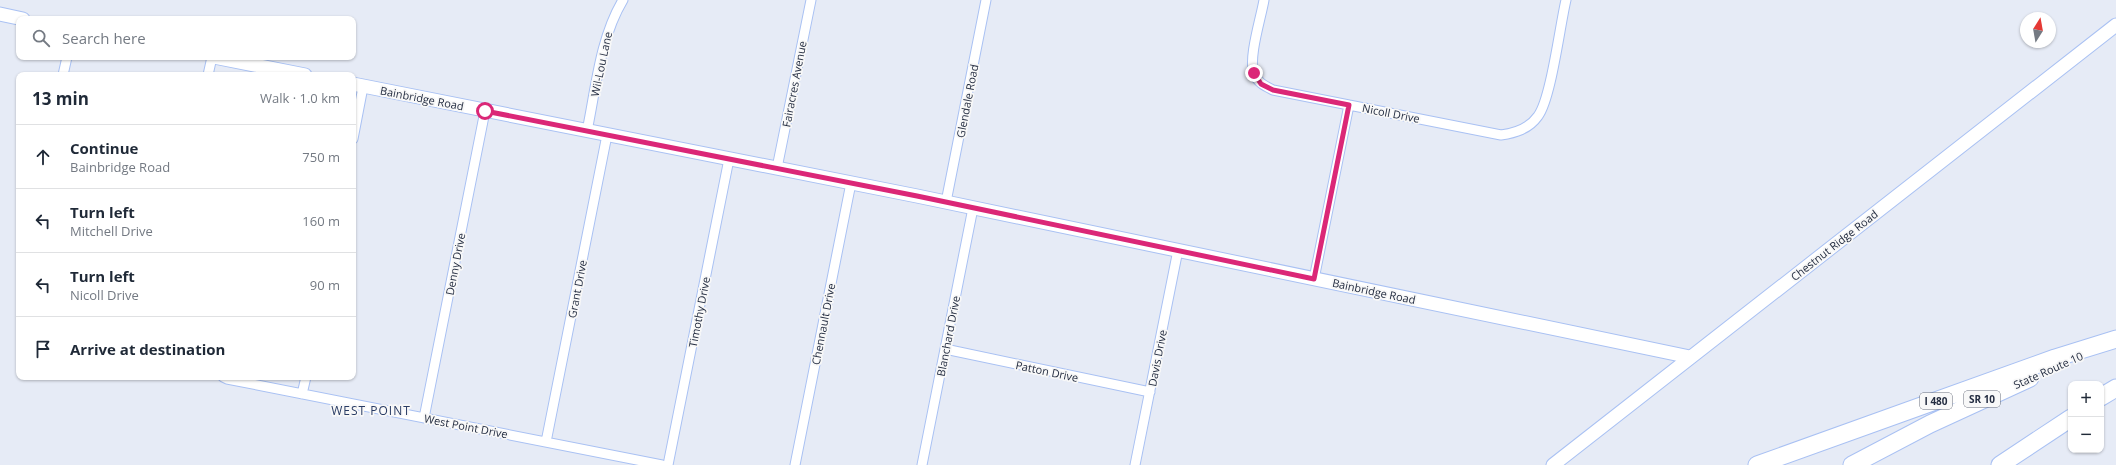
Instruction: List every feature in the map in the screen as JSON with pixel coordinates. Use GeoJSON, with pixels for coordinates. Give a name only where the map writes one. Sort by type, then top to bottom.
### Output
{"type":"FeatureCollection","features":[{"type":"Feature","properties":{"kind":"highway","name":"I 480"},"geometry":{"type":"LineString","coordinates":[[1757,465],[2048,360],[2116,339]]}},
{"type":"Feature","properties":{"kind":"highway","name":"State Route 10"},"geometry":{"type":"LineString","coordinates":[[1852,465],[1955,412],[2116,339]]}},
{"type":"Feature","properties":{"kind":"highway"},"geometry":{"type":"LineString","coordinates":[[2104,395],[2116,388]]}},
{"type":"Feature","properties":{"kind":"highway"},"geometry":{"type":"LineString","coordinates":[[2004,463],[2068,420]]}},
{"type":"Feature","properties":{"kind":"street","name":"Wil-Lou Lane"},"geometry":{"type":"LineString","coordinates":[[588,131],[606,39],[614,16],[623,0]]}},
{"type":"Feature","properties":{"kind":"street","name":"Fairacres Avenue"},"geometry":{"type":"LineString","coordinates":[[777,168],[811,0]]}},
{"type":"Feature","properties":{"kind":"street","name":"Glendale Road"},"geometry":{"type":"LineString","coordinates":[[946,202],[986,0]]}},
{"type":"Feature","properties":{"kind":"street","name":"Nicoll Drive"},"geometry":{"type":"LineString","coordinates":[[1264,0],[1252,59],[1252,66],[1256,79],[1264,86],[1273,90],[1501,135],[1520,131],[1533,122],[1542,110],[1546,99],[1566,0]]}},
{"type":"Feature","properties":{"kind":"street"},"geometry":{"type":"LineString","coordinates":[[0,14],[16,17]]}},
{"type":"Feature","properties":{"kind":"street","name":"Chestnut Ridge Road"},"geometry":{"type":"LineString","coordinates":[[1553,465],[2116,25]]}},
{"type":"Feature","properties":{"kind":"street"},"geometry":{"type":"LineString","coordinates":[[64,72],[66,60]]}},
{"type":"Feature","properties":{"kind":"street"},"geometry":{"type":"LineString","coordinates":[[209,72],[212,60]]}},
{"type":"Feature","properties":{"kind":"street"},"geometry":{"type":"LineString","coordinates":[[228,60],[290,72]]}},
{"type":"Feature","properties":{"kind":"street","name":"Bainbridge Road"},"geometry":{"type":"LineString","coordinates":[[358,86],[946,202],[1690,357]]}},
{"type":"Feature","properties":{"kind":"street"},"geometry":{"type":"LineString","coordinates":[[356,107],[358,86]]}},
{"type":"Feature","properties":{"kind":"street"},"geometry":{"type":"LineString","coordinates":[[1314,279],[1349,105]]}},
{"type":"Feature","properties":{"kind":"street","name":"Denny Drive"},"geometry":{"type":"LineString","coordinates":[[424,418],[485,111]]}},
{"type":"Feature","properties":{"kind":"street","name":"Grant Drive"},"geometry":{"type":"LineString","coordinates":[[546,442],[607,135]]}},
{"type":"Feature","properties":{"kind":"street","name":"Timothy Drive"},"geometry":{"type":"LineString","coordinates":[[668,465],[729,159]]}},
{"type":"Feature","properties":{"kind":"street","name":"Chennault Drive"},"geometry":{"type":"LineString","coordinates":[[795,465],[851,183]]}},
{"type":"Feature","properties":{"kind":"street","name":"Blanchard Drive"},"geometry":{"type":"LineString","coordinates":[[922,465],[973,208]]}},
{"type":"Feature","properties":{"kind":"street","name":"Davis Drive"},"geometry":{"type":"LineString","coordinates":[[1135,465],[1178,250]]}},
{"type":"Feature","properties":{"kind":"street","name":"Patton Drive"},"geometry":{"type":"LineString","coordinates":[[945,349],[1150,392]]}},
{"type":"Feature","properties":{"kind":"street","name":"West Point Drive"},"geometry":{"type":"LineString","coordinates":[[237,380],[662,465]]}},
{"type":"Feature","properties":{"kind":"street"},"geometry":{"type":"LineString","coordinates":[[302,394],[305,380]]}},
{"type":"Feature","properties":{"kind":"district","name":"WEST POINT"},"geometry":{"type":"Point","coordinates":[371,410]}},
{"type":"Feature","properties":{"kind":"route"},"geometry":{"type":"LineString","coordinates":[[485,111],[917,196],[1314,279],[1349,105],[1273,90],[1261,84],[1256,79],[1254,73]]}}]}
